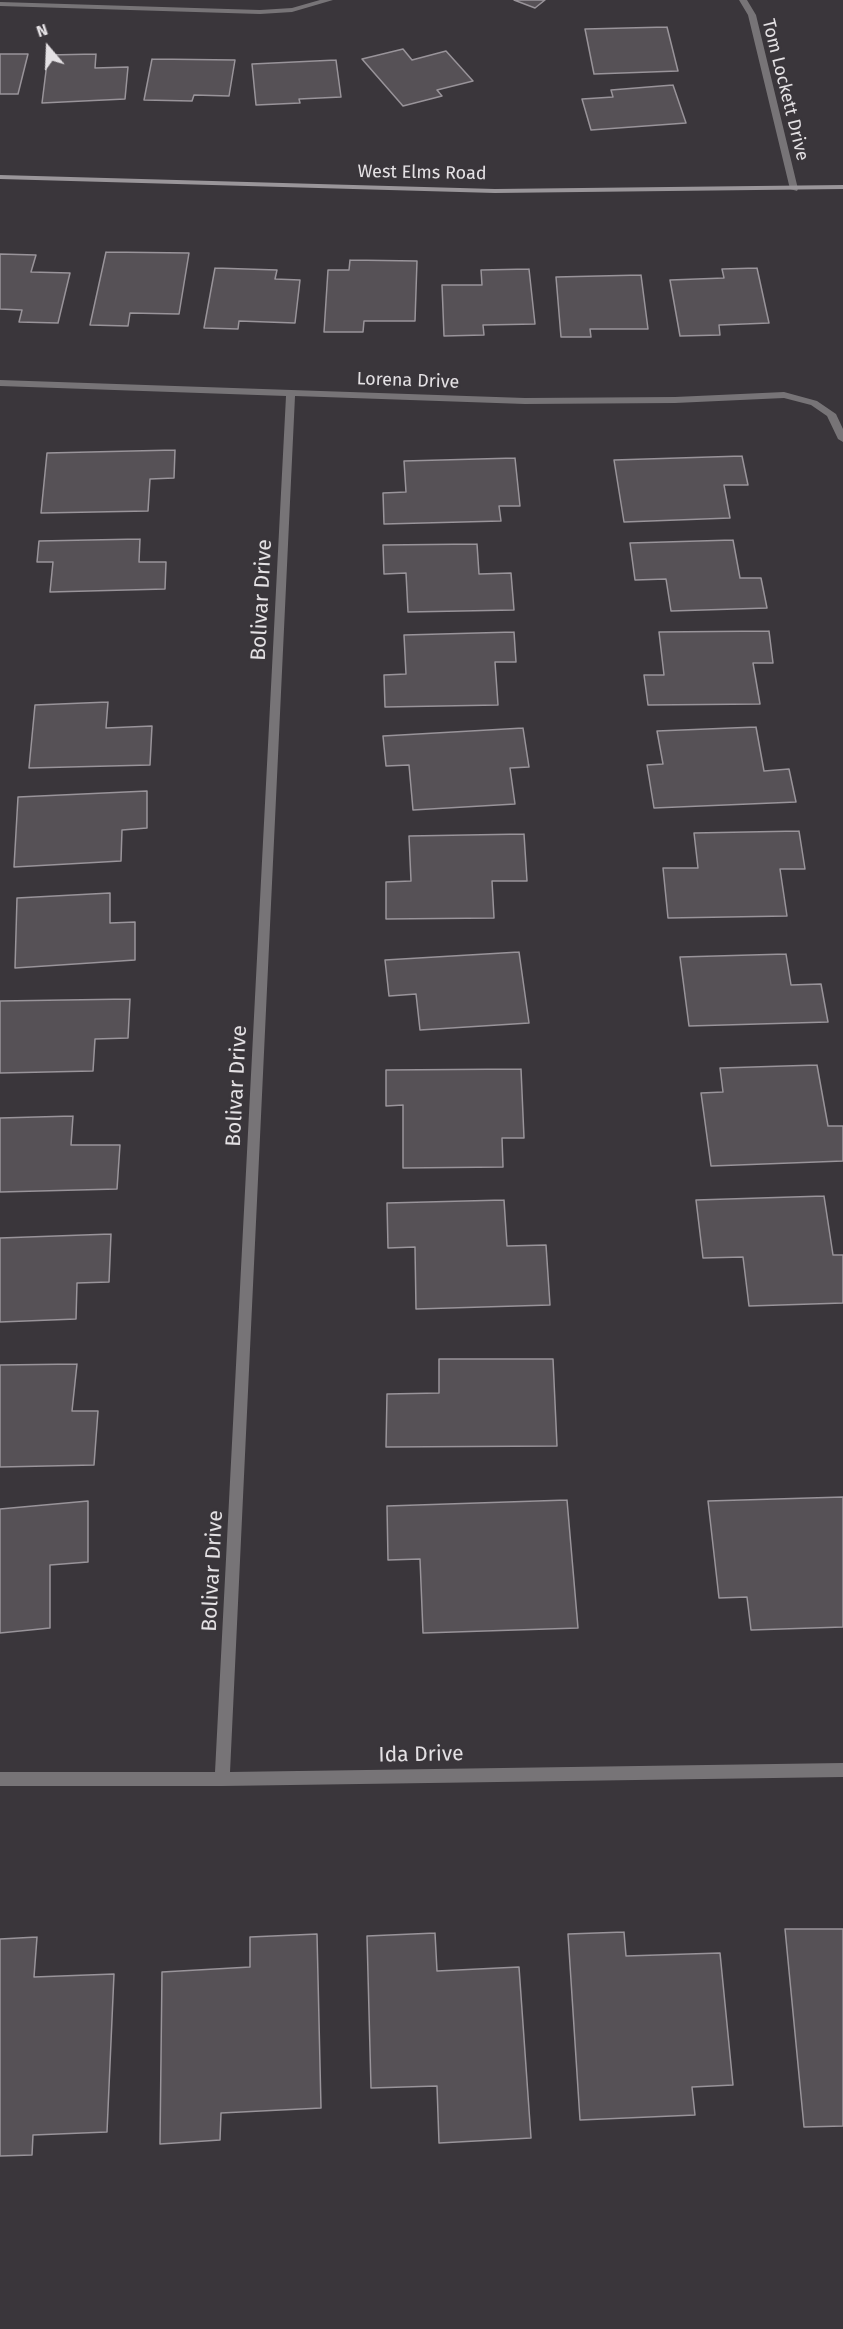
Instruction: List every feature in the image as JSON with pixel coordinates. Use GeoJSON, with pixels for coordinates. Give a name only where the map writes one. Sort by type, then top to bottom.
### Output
{"type":"FeatureCollection","features":[{"type":"Feature","properties":{"kind":"main road","name":"West Elms Road"},"geometry":{"type":"LineString","coordinates":[[0,177],[484,191],[843,187]]}},
{"type":"Feature","properties":{"kind":"street"},"geometry":{"type":"LineString","coordinates":[[0,4],[260,12],[291,10],[329,0]]}},
{"type":"Feature","properties":{"kind":"street","name":"Tom Lockett Drive"},"geometry":{"type":"LineString","coordinates":[[743,0],[752,15],[794,189]]}},
{"type":"Feature","properties":{"kind":"street","name":"Lorena Drive"},"geometry":{"type":"LineString","coordinates":[[0,382],[525,401],[675,400],[784,395],[814,403],[831,414],[843,439]]}},
{"type":"Feature","properties":{"kind":"street","name":"Bolivar Drive"},"geometry":{"type":"LineString","coordinates":[[222,1779],[291,394]]}},
{"type":"Feature","properties":{"kind":"street","name":"Ida Drive"},"geometry":{"type":"LineString","coordinates":[[0,1779],[222,1779],[843,1770]]}},
{"type":"Feature","properties":{"kind":"building"},"geometry":{"type":"Polygon","coordinates":[[[514,0],[545,0],[535,8],[514,0]]]}},
{"type":"Feature","properties":{"kind":"building"},"geometry":{"type":"Polygon","coordinates":[[[667,27],[678,71],[594,74],[585,29],[667,27]]]}},
{"type":"Feature","properties":{"kind":"building"},"geometry":{"type":"Polygon","coordinates":[[[403,49],[412,60],[446,51],[473,81],[437,90],[442,96],[403,106],[362,59],[403,49]]]}},
{"type":"Feature","properties":{"kind":"building"},"geometry":{"type":"Polygon","coordinates":[[[0,54],[28,54],[18,94],[0,94],[0,54]]]}},
{"type":"Feature","properties":{"kind":"building"},"geometry":{"type":"Polygon","coordinates":[[[96,54],[95,68],[128,67],[125,99],[42,103],[48,55],[96,54]]]}},
{"type":"Feature","properties":{"kind":"building"},"geometry":{"type":"Polygon","coordinates":[[[152,59],[235,60],[229,96],[194,95],[192,101],[144,100],[152,59]]]}},
{"type":"Feature","properties":{"kind":"building"},"geometry":{"type":"Polygon","coordinates":[[[336,60],[341,97],[299,99],[300,103],[256,105],[252,64],[336,60]]]}},
{"type":"Feature","properties":{"kind":"building"},"geometry":{"type":"Polygon","coordinates":[[[673,85],[686,123],[591,130],[582,99],[613,97],[611,90],[673,85]]]}},
{"type":"Feature","properties":{"kind":"building"},"geometry":{"type":"Polygon","coordinates":[[[106,252],[189,253],[179,314],[130,313],[128,326],[90,325],[106,252]]]}},
{"type":"Feature","properties":{"kind":"building"},"geometry":{"type":"Polygon","coordinates":[[[0,254],[36,255],[31,272],[70,273],[58,323],[19,322],[22,310],[0,309],[0,254]]]}},
{"type":"Feature","properties":{"kind":"building"},"geometry":{"type":"Polygon","coordinates":[[[350,260],[417,261],[415,321],[364,321],[363,332],[324,332],[328,270],[349,270],[350,260]]]}},
{"type":"Feature","properties":{"kind":"building"},"geometry":{"type":"Polygon","coordinates":[[[215,268],[277,270],[275,279],[300,280],[295,323],[239,321],[238,329],[204,328],[215,268]]]}},
{"type":"Feature","properties":{"kind":"building"},"geometry":{"type":"Polygon","coordinates":[[[757,268],[769,323],[719,325],[720,335],[680,336],[670,280],[724,278],[722,269],[757,268]]]}},
{"type":"Feature","properties":{"kind":"building"},"geometry":{"type":"Polygon","coordinates":[[[529,269],[535,324],[483,325],[484,335],[444,336],[442,285],[482,285],[481,270],[529,269]]]}},
{"type":"Feature","properties":{"kind":"building"},"geometry":{"type":"Polygon","coordinates":[[[641,275],[648,329],[590,329],[591,337],[561,337],[556,277],[641,275]]]}},
{"type":"Feature","properties":{"kind":"building"},"geometry":{"type":"Polygon","coordinates":[[[175,450],[174,478],[150,479],[148,511],[41,513],[47,453],[175,450]]]}},
{"type":"Feature","properties":{"kind":"building"},"geometry":{"type":"Polygon","coordinates":[[[742,456],[748,485],[724,485],[730,518],[624,522],[614,460],[742,456]]]}},
{"type":"Feature","properties":{"kind":"building"},"geometry":{"type":"Polygon","coordinates":[[[515,458],[520,506],[499,506],[501,521],[384,524],[383,493],[406,492],[404,461],[515,458]]]}},
{"type":"Feature","properties":{"kind":"building"},"geometry":{"type":"Polygon","coordinates":[[[140,539],[139,562],[166,562],[165,589],[50,592],[53,562],[37,562],[39,541],[140,539]]]}},
{"type":"Feature","properties":{"kind":"building"},"geometry":{"type":"Polygon","coordinates":[[[733,540],[740,578],[761,578],[767,608],[671,611],[666,579],[635,580],[630,543],[733,540]]]}},
{"type":"Feature","properties":{"kind":"building"},"geometry":{"type":"Polygon","coordinates":[[[477,544],[479,574],[511,573],[514,610],[408,612],[406,573],[384,574],[383,545],[477,544]]]}},
{"type":"Feature","properties":{"kind":"building"},"geometry":{"type":"Polygon","coordinates":[[[769,631],[773,663],[753,663],[760,704],[648,705],[644,675],[664,675],[659,632],[769,631]]]}},
{"type":"Feature","properties":{"kind":"building"},"geometry":{"type":"Polygon","coordinates":[[[514,632],[516,662],[495,662],[498,705],[385,707],[384,675],[406,674],[404,635],[514,632]]]}},
{"type":"Feature","properties":{"kind":"building"},"geometry":{"type":"Polygon","coordinates":[[[108,702],[106,728],[152,726],[150,765],[29,768],[35,705],[108,702]]]}},
{"type":"Feature","properties":{"kind":"building"},"geometry":{"type":"Polygon","coordinates":[[[756,727],[764,771],[789,769],[796,802],[654,808],[647,765],[663,764],[657,731],[756,727]]]}},
{"type":"Feature","properties":{"kind":"building"},"geometry":{"type":"Polygon","coordinates":[[[523,728],[529,767],[510,768],[515,804],[413,810],[409,765],[386,766],[383,736],[523,728]]]}},
{"type":"Feature","properties":{"kind":"building"},"geometry":{"type":"Polygon","coordinates":[[[147,791],[147,828],[122,830],[121,861],[14,867],[18,797],[147,791]]]}},
{"type":"Feature","properties":{"kind":"building"},"geometry":{"type":"Polygon","coordinates":[[[799,831],[805,869],[780,869],[787,916],[668,918],[663,868],[698,868],[694,833],[799,831]]]}},
{"type":"Feature","properties":{"kind":"building"},"geometry":{"type":"Polygon","coordinates":[[[524,834],[527,881],[492,881],[494,918],[386,919],[386,882],[411,881],[409,836],[524,834]]]}},
{"type":"Feature","properties":{"kind":"building"},"geometry":{"type":"Polygon","coordinates":[[[110,893],[110,923],[135,922],[135,960],[15,968],[17,898],[110,893]]]}},
{"type":"Feature","properties":{"kind":"building"},"geometry":{"type":"Polygon","coordinates":[[[519,952],[529,1023],[420,1030],[416,994],[389,996],[385,960],[519,952]]]}},
{"type":"Feature","properties":{"kind":"building"},"geometry":{"type":"Polygon","coordinates":[[[786,954],[791,985],[821,984],[828,1022],[689,1026],[680,957],[786,954]]]}},
{"type":"Feature","properties":{"kind":"building"},"geometry":{"type":"Polygon","coordinates":[[[130,999],[128,1038],[95,1039],[93,1071],[0,1073],[0,1001],[130,999]]]}},
{"type":"Feature","properties":{"kind":"building"},"geometry":{"type":"Polygon","coordinates":[[[817,1065],[828,1126],[843,1126],[843,1161],[711,1166],[701,1093],[723,1092],[720,1068],[817,1065]]]}},
{"type":"Feature","properties":{"kind":"building"},"geometry":{"type":"Polygon","coordinates":[[[521,1069],[524,1138],[502,1138],[503,1167],[403,1168],[403,1105],[386,1106],[386,1070],[521,1069]]]}},
{"type":"Feature","properties":{"kind":"building"},"geometry":{"type":"Polygon","coordinates":[[[73,1116],[71,1145],[120,1145],[117,1189],[0,1192],[0,1118],[73,1116]]]}},
{"type":"Feature","properties":{"kind":"building"},"geometry":{"type":"Polygon","coordinates":[[[824,1196],[833,1255],[843,1255],[843,1303],[749,1306],[743,1257],[703,1258],[696,1200],[824,1196]]]}},
{"type":"Feature","properties":{"kind":"building"},"geometry":{"type":"Polygon","coordinates":[[[504,1200],[507,1246],[546,1245],[550,1305],[416,1309],[415,1247],[388,1248],[387,1203],[504,1200]]]}},
{"type":"Feature","properties":{"kind":"building"},"geometry":{"type":"Polygon","coordinates":[[[111,1234],[109,1282],[77,1283],[76,1319],[0,1322],[0,1238],[111,1234]]]}},
{"type":"Feature","properties":{"kind":"building"},"geometry":{"type":"Polygon","coordinates":[[[439,1359],[553,1359],[557,1446],[386,1447],[387,1394],[439,1393],[439,1359]]]}},
{"type":"Feature","properties":{"kind":"building"},"geometry":{"type":"Polygon","coordinates":[[[77,1364],[72,1411],[98,1411],[94,1465],[0,1467],[0,1365],[77,1364]]]}},
{"type":"Feature","properties":{"kind":"building"},"geometry":{"type":"Polygon","coordinates":[[[843,1497],[843,1627],[751,1630],[747,1597],[719,1598],[708,1501],[843,1497]]]}},
{"type":"Feature","properties":{"kind":"building"},"geometry":{"type":"Polygon","coordinates":[[[567,1500],[578,1628],[423,1633],[420,1559],[388,1560],[387,1506],[567,1500]]]}},
{"type":"Feature","properties":{"kind":"building"},"geometry":{"type":"Polygon","coordinates":[[[88,1501],[88,1562],[50,1565],[50,1628],[0,1633],[0,1509],[88,1501]]]}},
{"type":"Feature","properties":{"kind":"building"},"geometry":{"type":"Polygon","coordinates":[[[785,1929],[843,1929],[843,2126],[804,2127],[785,1929]]]}},
{"type":"Feature","properties":{"kind":"building"},"geometry":{"type":"Polygon","coordinates":[[[624,1932],[626,1956],[720,1953],[733,2085],[692,2087],[695,2115],[580,2120],[568,1934],[624,1932]]]}},
{"type":"Feature","properties":{"kind":"building"},"geometry":{"type":"Polygon","coordinates":[[[435,1933],[437,1971],[519,1967],[531,2138],[439,2143],[437,2086],[371,2088],[367,1936],[435,1933]]]}},
{"type":"Feature","properties":{"kind":"building"},"geometry":{"type":"Polygon","coordinates":[[[317,1934],[321,2108],[221,2113],[220,2140],[160,2144],[162,1972],[250,1967],[250,1937],[317,1934]]]}},
{"type":"Feature","properties":{"kind":"building"},"geometry":{"type":"Polygon","coordinates":[[[37,1937],[34,1977],[114,1974],[107,2132],[33,2135],[32,2155],[0,2156],[0,1939],[37,1937]]]}}]}
